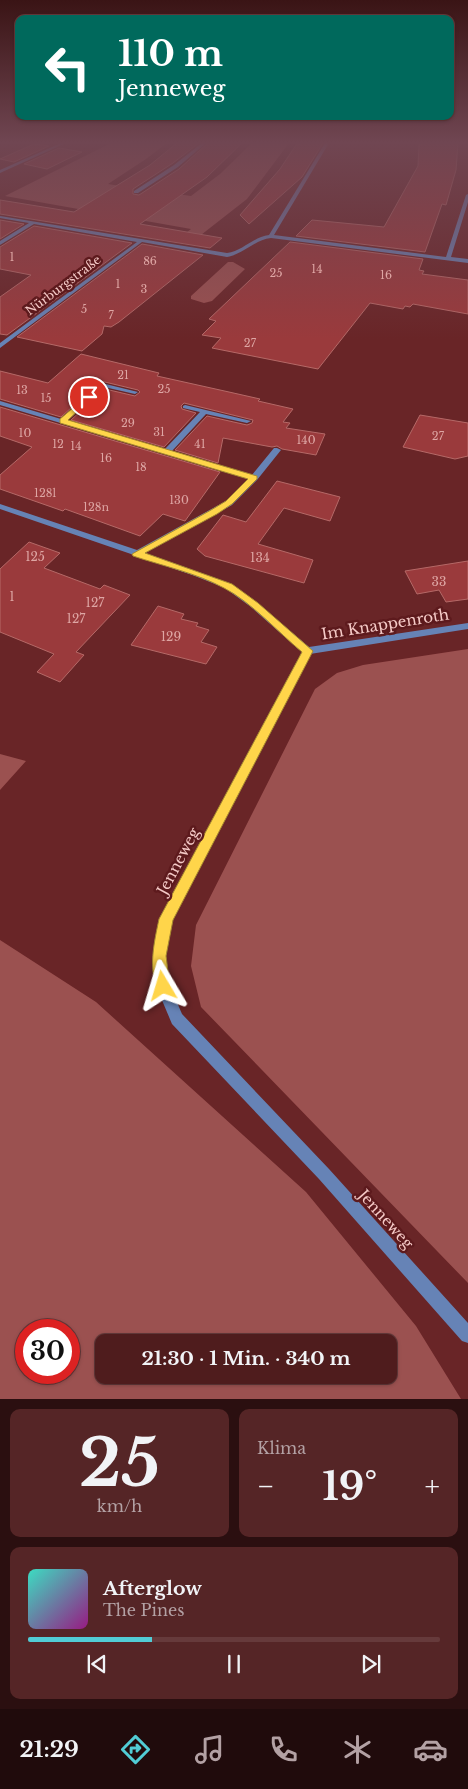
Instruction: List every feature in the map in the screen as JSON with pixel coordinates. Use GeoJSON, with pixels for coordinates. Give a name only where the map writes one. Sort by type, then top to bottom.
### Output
{"type":"FeatureCollection","features":[{"type":"Feature","properties":{"kind":"street"},"geometry":{"type":"LineString","coordinates":[[271,236],[288,208]]}},
{"type":"Feature","properties":{"kind":"street"},"geometry":{"type":"LineString","coordinates":[[448,258],[464,208]]}},
{"type":"Feature","properties":{"kind":"street"},"geometry":{"type":"LineString","coordinates":[[0,217],[140,242],[233,255],[261,237],[271,236],[468,261]]}},
{"type":"Feature","properties":{"kind":"street"},"geometry":{"type":"LineString","coordinates":[[0,243],[34,223]]}},
{"type":"Feature","properties":{"kind":"street","name":"Nürburgstraße"},"geometry":{"type":"LineString","coordinates":[[0,346],[140,242]]}},
{"type":"Feature","properties":{"kind":"street"},"geometry":{"type":"LineString","coordinates":[[85,381],[135,392]]}},
{"type":"Feature","properties":{"kind":"street"},"geometry":{"type":"LineString","coordinates":[[62,421],[103,385]]}},
{"type":"Feature","properties":{"kind":"street"},"geometry":{"type":"LineString","coordinates":[[0,403],[254,478]]}},
{"type":"Feature","properties":{"kind":"street"},"geometry":{"type":"LineString","coordinates":[[185,407],[248,421]]}},
{"type":"Feature","properties":{"kind":"street"},"geometry":{"type":"LineString","coordinates":[[167,452],[205,411]]}},
{"type":"Feature","properties":{"kind":"street"},"geometry":{"type":"LineString","coordinates":[[136,554],[214,512],[235,498],[277,450]]}},
{"type":"Feature","properties":{"kind":"street"},"geometry":{"type":"LineString","coordinates":[[0,506],[228,586],[254,605],[308,651]]}},
{"type":"Feature","properties":{"kind":"street","name":"Im Knappenroth"},"geometry":{"type":"LineString","coordinates":[[308,651],[468,626]]}},
{"type":"Feature","properties":{"kind":"street","name":"Jenneweg"},"geometry":{"type":"LineString","coordinates":[[308,651],[166,919],[159,956],[163,986],[177,1019],[324,1174],[468,1335]]}},
{"type":"Feature","properties":{"kind":"shaded area"},"geometry":{"type":"Polygon","coordinates":[[[74,208],[235,208],[192,242],[177,240],[191,229],[74,208]]]}},
{"type":"Feature","properties":{"kind":"shaded area"},"geometry":{"type":"Polygon","coordinates":[[[228,262],[233,262],[245,269],[212,301],[204,303],[191,299],[191,296],[228,262]]]}},
{"type":"Feature","properties":{"kind":"shaded area"},"geometry":{"type":"Polygon","coordinates":[[[468,649],[468,1283],[201,1007],[191,966],[196,925],[315,689],[337,673],[363,665],[468,649]]]}},
{"type":"Feature","properties":{"kind":"shaded area"},"geometry":{"type":"Polygon","coordinates":[[[0,754],[26,761],[0,790],[0,754]]]}},
{"type":"Feature","properties":{"kind":"shaded area"},"geometry":{"type":"Polygon","coordinates":[[[0,940],[96,1002],[306,1192],[416,1326],[461,1399],[0,1399],[0,940]]]}},
{"type":"Feature","properties":{"kind":"building"},"geometry":{"type":"Polygon","coordinates":[[[0,208],[51,208],[74,212],[80,208],[162,208],[140,224],[222,238],[210,248],[0,214],[0,208]]]}},
{"type":"Feature","properties":{"kind":"building"},"geometry":{"type":"Polygon","coordinates":[[[246,208],[267,208],[249,224],[240,215],[246,208]]]}},
{"type":"Feature","properties":{"kind":"building"},"geometry":{"type":"Polygon","coordinates":[[[394,208],[440,208],[425,252],[296,236],[312,220],[384,227],[394,208]]]}},
{"type":"Feature","properties":{"kind":"building"},"geometry":{"type":"Polygon","coordinates":[[[0,220],[24,224],[0,239],[0,220]]]}},
{"type":"Feature","properties":{"kind":"building"},"geometry":{"type":"Polygon","coordinates":[[[34,226],[132,243],[7,335],[0,334],[0,297],[31,275],[0,269],[0,247],[34,226]]]}},
{"type":"Feature","properties":{"kind":"building"},"geometry":{"type":"Polygon","coordinates":[[[290,242],[423,259],[419,270],[424,271],[422,274],[468,280],[468,314],[413,304],[410,307],[405,306],[403,309],[370,303],[318,369],[212,348],[221,338],[202,335],[216,321],[209,319],[290,242]]]}},
{"type":"Feature","properties":{"kind":"building"},"geometry":{"type":"Polygon","coordinates":[[[142,244],[203,255],[119,322],[111,327],[104,326],[102,334],[82,351],[17,337],[142,244]]]}},
{"type":"Feature","properties":{"kind":"building"},"geometry":{"type":"Polygon","coordinates":[[[81,354],[159,373],[157,376],[260,399],[258,401],[293,409],[283,422],[290,423],[286,428],[325,434],[316,455],[282,449],[277,446],[272,447],[223,438],[218,463],[175,450],[207,416],[247,425],[252,423],[253,420],[184,403],[181,406],[182,409],[196,413],[164,447],[71,420],[105,389],[135,396],[140,392],[138,390],[84,377],[81,380],[82,383],[94,387],[61,417],[0,399],[0,371],[48,383],[81,354]]]}},
{"type":"Feature","properties":{"kind":"building"},"geometry":{"type":"Polygon","coordinates":[[[0,407],[220,472],[185,521],[163,514],[140,536],[65,509],[63,511],[0,489],[0,475],[32,447],[0,436],[0,407]]]}},
{"type":"Feature","properties":{"kind":"building"},"geometry":{"type":"Polygon","coordinates":[[[420,415],[468,423],[468,456],[455,459],[403,447],[420,415]]]}},
{"type":"Feature","properties":{"kind":"building"},"geometry":{"type":"Polygon","coordinates":[[[277,481],[340,497],[330,521],[284,508],[258,544],[313,560],[304,583],[205,556],[197,549],[223,515],[246,522],[277,481]]]}},
{"type":"Feature","properties":{"kind":"building"},"geometry":{"type":"Polygon","coordinates":[[[29,542],[60,553],[44,568],[100,589],[104,585],[130,595],[76,652],[84,655],[60,682],[37,672],[54,654],[0,632],[0,569],[29,542]]]}},
{"type":"Feature","properties":{"kind":"building"},"geometry":{"type":"Polygon","coordinates":[[[468,561],[468,599],[446,602],[439,590],[417,594],[405,571],[468,561]]]}},
{"type":"Feature","properties":{"kind":"building"},"geometry":{"type":"Polygon","coordinates":[[[158,606],[184,614],[181,619],[198,623],[196,626],[209,630],[201,642],[217,647],[206,664],[131,645],[158,606]]]}},
{"type":"Feature","properties":{"kind":"route"},"geometry":{"type":"LineString","coordinates":[[89,397],[62,421],[254,478],[240,493],[214,512],[136,554],[228,586],[254,605],[308,651],[166,919],[159,956],[163,986]]}}]}
